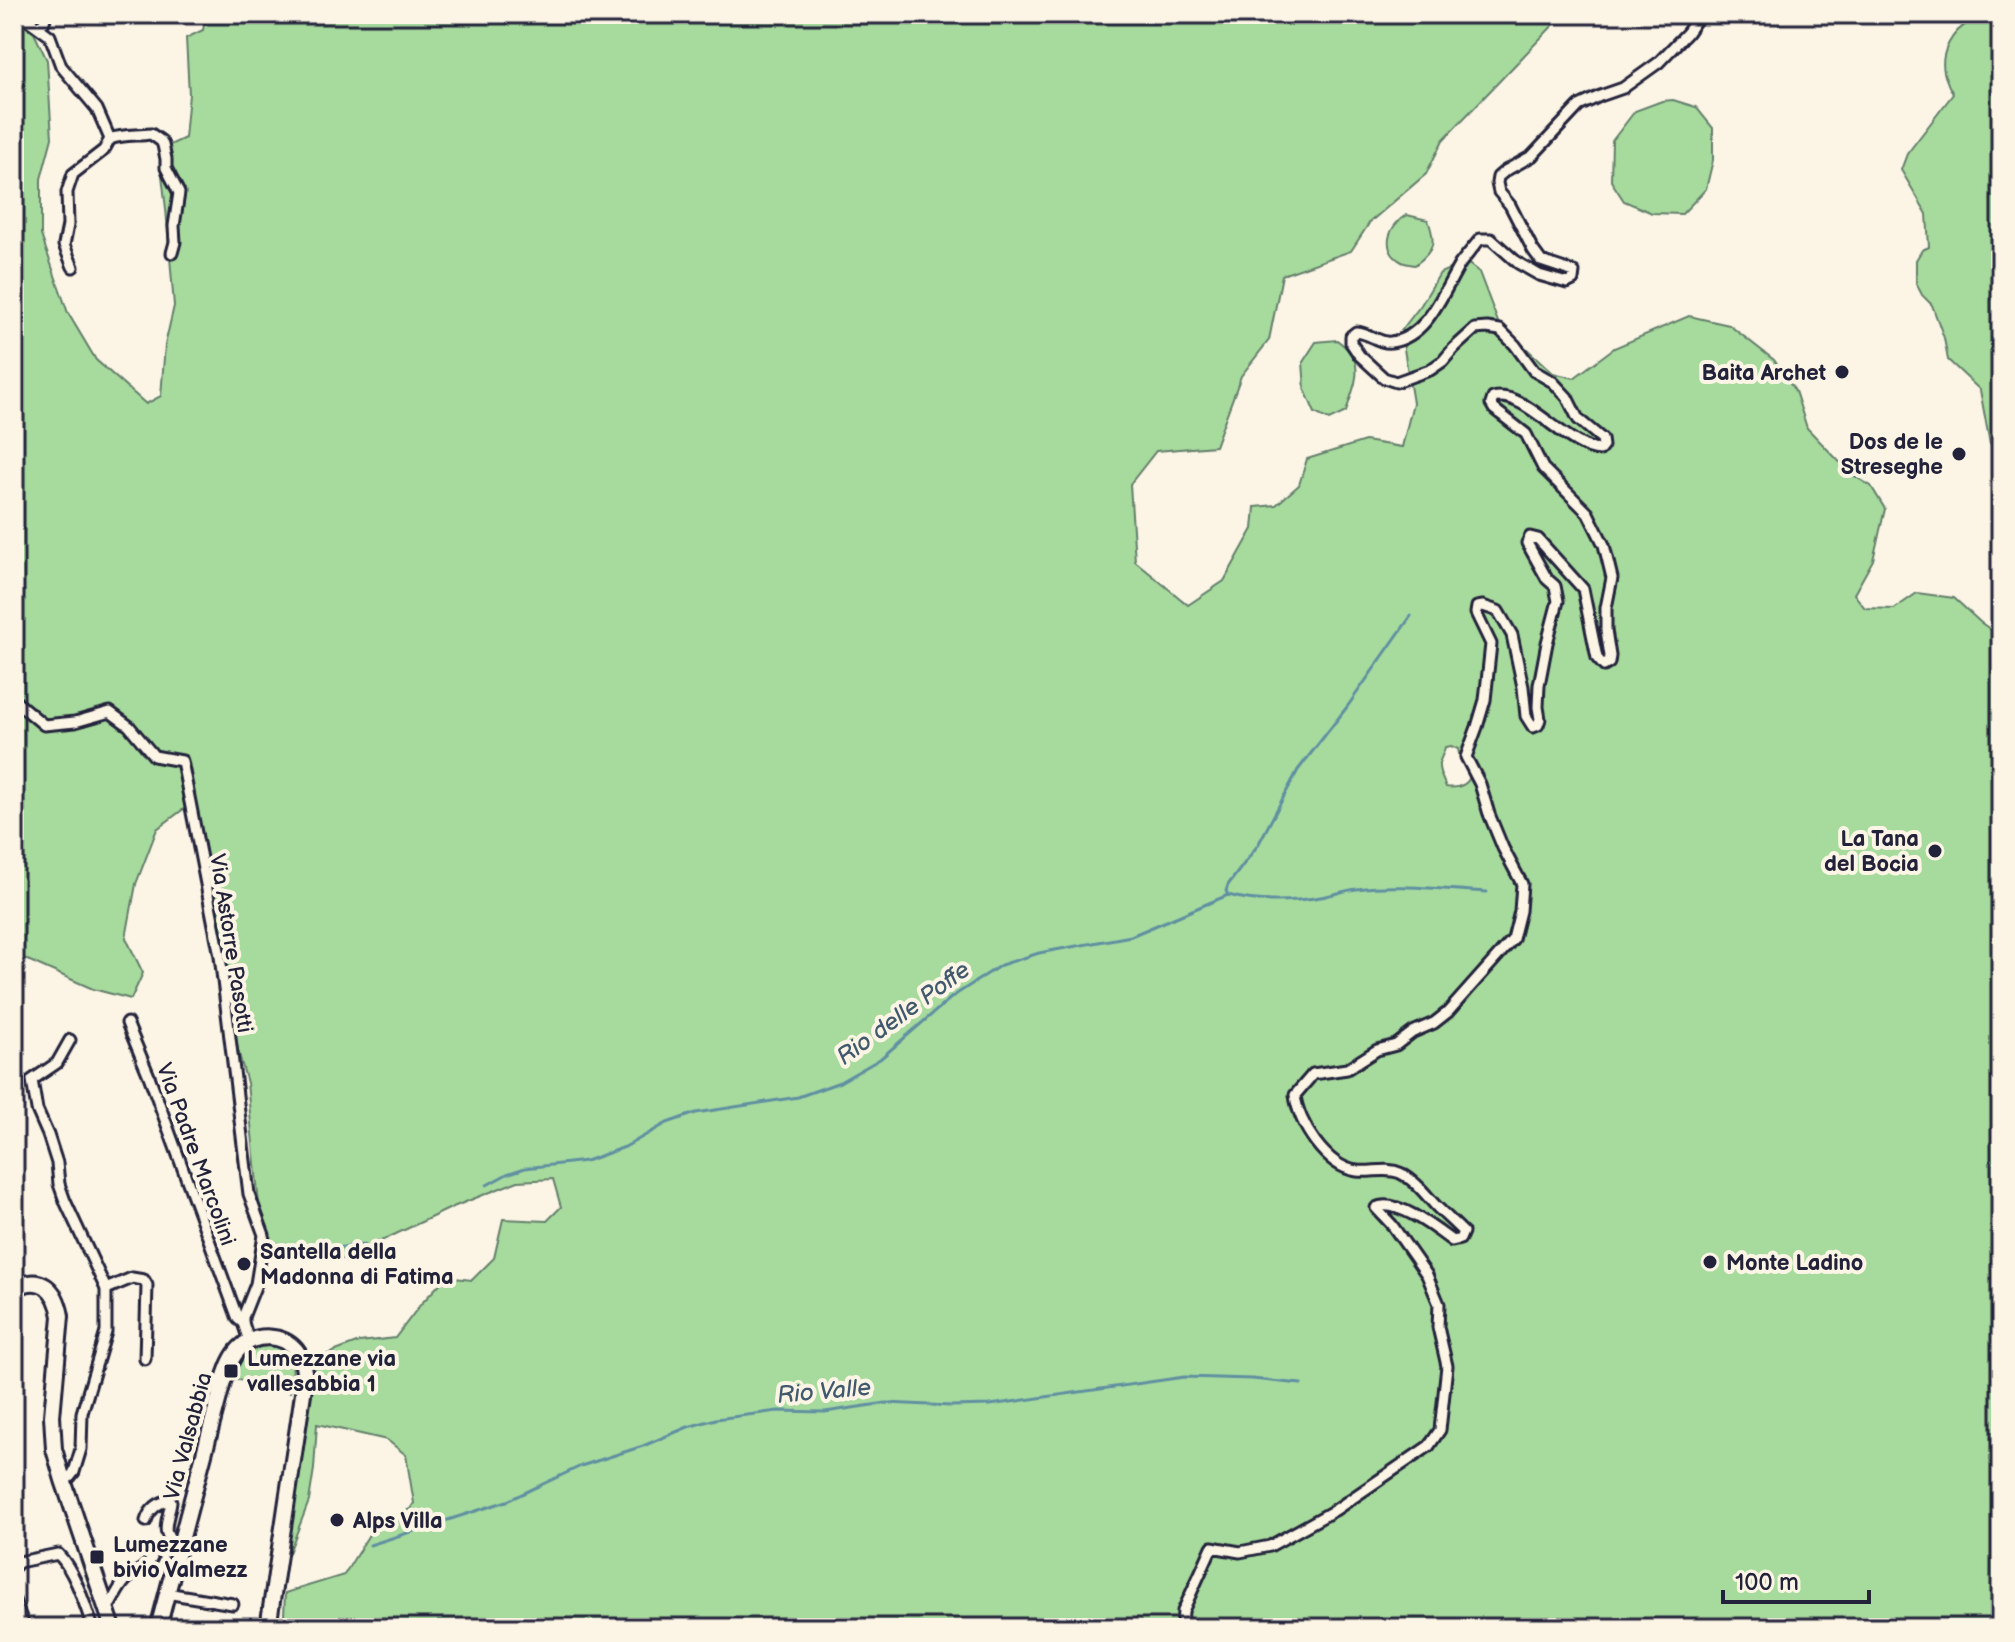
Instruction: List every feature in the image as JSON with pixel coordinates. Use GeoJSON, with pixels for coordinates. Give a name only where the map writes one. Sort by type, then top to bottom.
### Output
{"type":"FeatureCollection","features":[{"type":"Feature","properties":{"kind":"main road"},"geometry":{"type":"LineString","coordinates":[[14,1289],[23,1284],[41,1284],[53,1291],[59,1303],[61,1316],[52,1416],[54,1449],[109,1617]]}},
{"type":"Feature","properties":{"kind":"main road"},"geometry":{"type":"LineString","coordinates":[[249,1341],[274,1337],[286,1342],[297,1351],[305,1380],[268,1628]]}},
{"type":"Feature","properties":{"kind":"main road","name":"Via Valsabbia"},"geometry":{"type":"LineString","coordinates":[[158,1628],[223,1382],[231,1359],[249,1341]]}},
{"type":"Feature","properties":{"kind":"street"},"geometry":{"type":"LineString","coordinates":[[20,14],[50,36],[61,66],[97,109],[110,139]]}},
{"type":"Feature","properties":{"kind":"street"},"geometry":{"type":"LineString","coordinates":[[38,26],[44,22],[46,14]]}},
{"type":"Feature","properties":{"kind":"street"},"geometry":{"type":"LineString","coordinates":[[1182,1628],[1183,1611],[1212,1547],[1240,1552],[1270,1546],[1335,1510],[1418,1454],[1429,1446],[1440,1430],[1447,1366],[1438,1327],[1439,1304],[1427,1275],[1401,1236],[1376,1208],[1390,1205],[1425,1221],[1452,1241],[1460,1239],[1463,1232],[1421,1189],[1400,1173],[1350,1170],[1324,1153],[1303,1124],[1295,1095],[1313,1074],[1347,1069],[1377,1050],[1396,1045],[1413,1032],[1434,1023],[1448,1012],[1513,939],[1522,884],[1503,848],[1480,784],[1466,757],[1485,700],[1491,644],[1476,613],[1477,607],[1498,611],[1512,635],[1526,716],[1533,727],[1538,725],[1540,719],[1539,685],[1558,601],[1555,586],[1547,579],[1527,543],[1530,537],[1538,539],[1583,589],[1597,658],[1604,666],[1609,663],[1610,656],[1606,608],[1612,578],[1604,545],[1588,513],[1543,468],[1526,434],[1494,409],[1491,404],[1493,398],[1502,397],[1526,406],[1591,450],[1600,450],[1602,439],[1578,419],[1567,397],[1553,382],[1534,371],[1500,330],[1475,329],[1430,370],[1396,382],[1384,378],[1359,355],[1351,343],[1351,336],[1356,332],[1366,333],[1384,342],[1392,342],[1405,339],[1417,330],[1432,313],[1480,239],[1491,239],[1518,263],[1539,275],[1567,283],[1573,280],[1574,272],[1541,261],[1510,205],[1499,192],[1498,177],[1532,156],[1579,106],[1623,88],[1658,63],[1687,33],[1700,14]]}},
{"type":"Feature","properties":{"kind":"street"},"geometry":{"type":"LineString","coordinates":[[73,267],[64,245],[68,225],[67,192],[73,174],[104,150],[110,139],[127,134],[151,134],[161,141],[166,168],[179,193],[172,253]]}},
{"type":"Feature","properties":{"kind":"street","name":"Via Astorre Pasotti"},"geometry":{"type":"LineString","coordinates":[[14,700],[44,725],[75,722],[110,712],[129,726],[154,756],[182,761],[220,956],[249,1194],[264,1235],[256,1284],[243,1323]]}},
{"type":"Feature","properties":{"kind":"street","name":"Via Padre Marcolini"},"geometry":{"type":"LineString","coordinates":[[127,1023],[249,1341]]}},
{"type":"Feature","properties":{"kind":"street"},"geometry":{"type":"LineString","coordinates":[[63,1480],[74,1472],[81,1449],[82,1413],[106,1332],[106,1289],[65,1201],[53,1149],[34,1099],[32,1080],[57,1063],[70,1040]]}},
{"type":"Feature","properties":{"kind":"street"},"geometry":{"type":"LineString","coordinates":[[106,1289],[132,1278],[144,1280],[147,1285],[145,1359]]}},
{"type":"Feature","properties":{"kind":"street"},"geometry":{"type":"LineString","coordinates":[[146,1521],[148,1513],[158,1505],[166,1500],[171,1501],[166,1533],[171,1542],[180,1547]]}},
{"type":"Feature","properties":{"kind":"street"},"geometry":{"type":"LineString","coordinates":[[14,1567],[19,1562],[58,1554],[66,1561],[94,1628],[109,1617],[111,1603],[120,1586],[148,1566],[152,1558]]}},
{"type":"Feature","properties":{"kind":"street"},"geometry":{"type":"LineString","coordinates":[[166,1593],[233,1604]]}},
{"type":"Feature","properties":{"kind":"street"},"geometry":{"type":"LineString","coordinates":[[14,1600],[25,1628]]}},
{"type":"Feature","properties":{"kind":"green space"},"geometry":{"type":"Polygon","coordinates":[[[206,14],[1559,14],[1559,19],[1443,140],[1426,174],[1370,222],[1351,251],[1282,275],[1269,340],[1241,376],[1215,446],[1156,451],[1130,484],[1135,561],[1188,605],[1224,581],[1253,529],[1255,507],[1276,505],[1299,485],[1307,459],[1365,441],[1402,447],[1413,403],[1401,331],[1440,273],[1466,262],[1479,272],[1498,322],[1553,373],[1574,378],[1614,348],[1689,316],[1729,325],[1774,360],[1795,391],[1807,428],[1851,474],[1871,486],[1885,509],[1873,560],[1854,594],[1865,608],[1894,609],[1917,593],[1954,598],[2001,637],[2001,1628],[287,1628],[285,1593],[344,1575],[373,1528],[410,1509],[414,1503],[406,1455],[387,1440],[317,1424],[309,1501],[289,1553],[315,1359],[359,1342],[395,1338],[446,1277],[472,1280],[494,1258],[503,1219],[547,1221],[561,1207],[553,1179],[518,1181],[453,1207],[343,1259],[281,1256],[262,1235],[247,1083],[225,1003],[207,896],[185,808],[157,829],[136,884],[126,938],[143,973],[131,999],[93,989],[14,954],[14,18],[34,33],[47,60],[52,138],[41,179],[41,235],[68,313],[96,360],[146,404],[161,396],[165,345],[174,306],[159,150],[185,138],[189,94],[186,38],[203,30],[206,14]],[[1445,747],[1440,762],[1440,773],[1446,787],[1460,786],[1469,778],[1458,749],[1445,747]]]}},
{"type":"Feature","properties":{"kind":"green space"},"geometry":{"type":"Polygon","coordinates":[[[1967,14],[2001,14],[2001,450],[1990,444],[1980,390],[1948,360],[1932,305],[1916,283],[1916,260],[1922,250],[1929,247],[1927,214],[1901,170],[1907,154],[1953,94],[1945,76],[1943,60],[1948,44],[1958,31],[1971,21],[1978,24],[1967,14]]]}},
{"type":"Feature","properties":{"kind":"green space"},"geometry":{"type":"Polygon","coordinates":[[[1673,100],[1696,107],[1713,128],[1713,160],[1706,189],[1682,214],[1652,213],[1624,201],[1611,181],[1612,141],[1635,111],[1673,100]]]}},
{"type":"Feature","properties":{"kind":"green space"},"geometry":{"type":"Polygon","coordinates":[[[1407,215],[1428,220],[1433,240],[1427,255],[1415,265],[1395,257],[1389,245],[1391,231],[1407,215]]]}},
{"type":"Feature","properties":{"kind":"green space"},"geometry":{"type":"Polygon","coordinates":[[[1337,340],[1353,357],[1356,373],[1346,412],[1329,420],[1315,413],[1305,390],[1303,362],[1316,342],[1337,340]]]}},
{"type":"Feature","properties":{"kind":"green space"},"geometry":{"type":"Polygon","coordinates":[[[270,1345],[285,1353],[292,1363],[290,1392],[231,1378],[245,1355],[255,1348],[270,1345]]]}},
{"type":"Feature","properties":{"kind":"waterway"},"geometry":{"type":"LineString","coordinates":[[1228,895],[1228,885],[1258,845],[1298,770],[1411,616]]}},
{"type":"Feature","properties":{"kind":"waterway","name":"Rio delle Poffe"},"geometry":{"type":"LineString","coordinates":[[487,1185],[525,1168],[586,1161],[625,1147],[667,1123],[696,1113],[798,1097],[840,1082],[880,1059],[952,997],[1001,965],[1039,953],[1131,936],[1228,895],[1286,901],[1373,887],[1487,892]]}},
{"type":"Feature","properties":{"kind":"waterway","name":"Rio delle Poffe"},"geometry":{"type":"LineString","coordinates":[[266,1245],[324,1249],[364,1245]]}},
{"type":"Feature","properties":{"kind":"waterway","name":"Rio Valle"},"geometry":{"type":"LineString","coordinates":[[370,1545],[507,1501],[581,1466],[716,1419],[778,1411],[825,1412],[886,1403],[990,1405],[1184,1377],[1301,1384]]}},
{"type":"Feature","properties":{"kind":"place","name":"Baita Archet"},"geometry":{"type":"Point","coordinates":[1842,372]}},
{"type":"Feature","properties":{"kind":"place","name":"Dos de le Streseghe"},"geometry":{"type":"Point","coordinates":[1959,454]}},
{"type":"Feature","properties":{"kind":"place","name":"La Tana del Bocia"},"geometry":{"type":"Point","coordinates":[1935,851]}},
{"type":"Feature","properties":{"kind":"place","name":"Monte Ladino"},"geometry":{"type":"Point","coordinates":[1710,1262]}},
{"type":"Feature","properties":{"kind":"place","name":"Santella della Madonna di Fatima"},"geometry":{"type":"Point","coordinates":[244,1264]}},
{"type":"Feature","properties":{"kind":"place","name":"Lumezzane via vallesabbia 1"},"geometry":{"type":"Point","coordinates":[231,1371]}},
{"type":"Feature","properties":{"kind":"place","name":"Alps Villa"},"geometry":{"type":"Point","coordinates":[337,1520]}},
{"type":"Feature","properties":{"kind":"place","name":"Lumezzane bivio Valmezz"},"geometry":{"type":"Point","coordinates":[97,1557]}}]}
